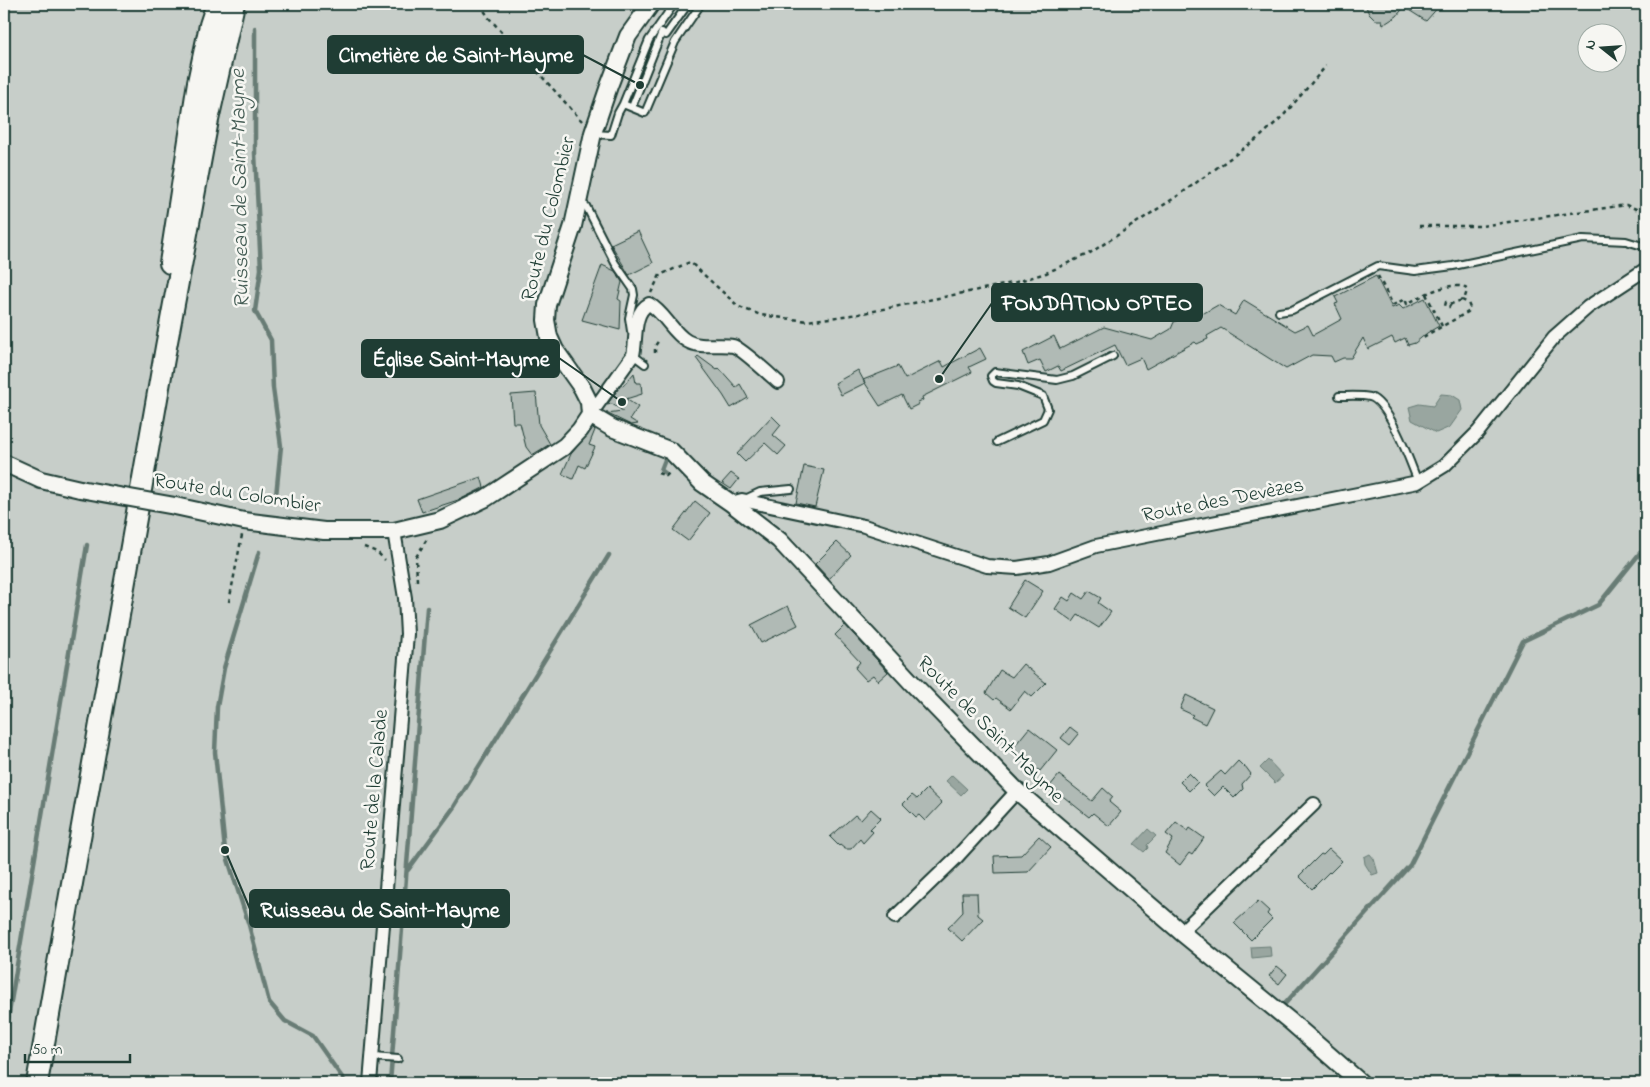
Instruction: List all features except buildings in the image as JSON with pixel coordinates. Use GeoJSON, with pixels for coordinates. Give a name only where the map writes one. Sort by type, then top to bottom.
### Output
{"type":"FeatureCollection","features":[{"type":"Feature","properties":{"kind":"main road"},"geometry":{"type":"LineString","coordinates":[[166,347],[170,256],[198,82],[210,25],[217,4]]}},
{"type":"Feature","properties":{"kind":"main road"},"geometry":{"type":"LineString","coordinates":[[37,1083],[166,347],[208,120],[234,4]]}},
{"type":"Feature","properties":{"kind":"street","name":"Route du Colombier"},"geometry":{"type":"LineString","coordinates":[[4,463],[41,480],[244,521],[324,531],[394,531],[440,520],[486,498],[565,446],[580,430],[590,415],[589,402],[582,388],[555,350],[549,337],[546,320],[547,305],[579,202],[593,133],[628,36],[651,4]]}},
{"type":"Feature","properties":{"kind":"street","name":"Route des Devèzes"},"geometry":{"type":"LineString","coordinates":[[737,502],[864,526],[987,566],[1017,568],[1049,563],[1096,546],[1418,482],[1444,466],[1478,432],[1554,337],[1588,307],[1646,269]]}},
{"type":"Feature","properties":{"kind":"street"},"geometry":{"type":"LineString","coordinates":[[590,415],[633,355],[634,337],[640,312],[648,304],[653,306],[688,342],[711,346],[734,346],[778,382]]}},
{"type":"Feature","properties":{"kind":"street","name":"Route de Saint-Mayme"},"geometry":{"type":"LineString","coordinates":[[590,415],[612,428],[650,439],[671,451],[702,483],[737,502],[779,540],[913,684],[1017,790],[1181,932],[1290,1021],[1361,1083]]}},
{"type":"Feature","properties":{"kind":"street","name":"Route de la Calade"},"geometry":{"type":"LineString","coordinates":[[370,1083],[380,1020],[407,634],[405,598],[394,531]]}},
{"type":"Feature","properties":{"kind":"street"},"geometry":{"type":"LineString","coordinates":[[895,917],[955,859],[1017,790]]}},
{"type":"Feature","properties":{"kind":"street"},"geometry":{"type":"LineString","coordinates":[[1181,932],[1314,804]]}},
{"type":"Feature","properties":{"kind":"lane"},"geometry":{"type":"LineString","coordinates":[[632,107],[674,4]]}},
{"type":"Feature","properties":{"kind":"lane"},"geometry":{"type":"LineString","coordinates":[[593,133],[611,135],[618,113],[649,40],[662,32],[688,4]]}},
{"type":"Feature","properties":{"kind":"lane"},"geometry":{"type":"LineString","coordinates":[[623,104],[646,114],[675,42],[702,4]]}},
{"type":"Feature","properties":{"kind":"lane"},"geometry":{"type":"LineString","coordinates":[[662,32],[675,42]]}},
{"type":"Feature","properties":{"kind":"lane"},"geometry":{"type":"LineString","coordinates":[[579,202],[586,206],[615,263],[633,289],[634,295],[629,318],[634,337]]}},
{"type":"Feature","properties":{"kind":"lane"},"geometry":{"type":"LineString","coordinates":[[1279,312],[1292,310],[1378,266],[1415,271],[1453,266],[1583,239],[1626,241],[1646,247]]}},
{"type":"Feature","properties":{"kind":"lane"},"geometry":{"type":"LineString","coordinates":[[633,355],[645,364]]}},
{"type":"Feature","properties":{"kind":"lane"},"geometry":{"type":"LineString","coordinates":[[997,442],[1043,420],[1048,409],[1043,396],[1018,386],[993,381],[991,376],[995,372],[1057,380],[1073,376],[1113,356]]}},
{"type":"Feature","properties":{"kind":"lane"},"geometry":{"type":"LineString","coordinates":[[1339,396],[1372,397],[1386,410],[1408,455],[1418,482]]}},
{"type":"Feature","properties":{"kind":"lane"},"geometry":{"type":"LineString","coordinates":[[737,502],[760,492],[791,489]]}},
{"type":"Feature","properties":{"kind":"lane"},"geometry":{"type":"LineString","coordinates":[[373,1058],[398,1059]]}},
{"type":"Feature","properties":{"kind":"path"},"geometry":{"type":"LineString","coordinates":[[480,4],[489,18],[593,133]]}},
{"type":"Feature","properties":{"kind":"path"},"geometry":{"type":"LineString","coordinates":[[648,304],[652,289],[660,274],[690,262],[739,307],[761,315],[807,321],[858,314],[1013,283],[1046,273],[1090,253],[1180,195],[1261,136],[1284,115],[1326,66]]}},
{"type":"Feature","properties":{"kind":"path"},"geometry":{"type":"LineString","coordinates":[[1419,226],[1481,226],[1626,205],[1646,214]]}},
{"type":"Feature","properties":{"kind":"path"},"geometry":{"type":"LineString","coordinates":[[1374,268],[1393,305],[1405,299],[1407,304],[1426,294],[1459,285],[1465,287],[1467,291],[1462,300],[1451,304]]}},
{"type":"Feature","properties":{"kind":"path"},"geometry":{"type":"LineString","coordinates":[[1426,294],[1443,326]]}},
{"type":"Feature","properties":{"kind":"path"},"geometry":{"type":"LineString","coordinates":[[1423,337],[1468,312],[1470,308],[1468,304],[1462,300]]}},
{"type":"Feature","properties":{"kind":"path"},"geometry":{"type":"LineString","coordinates":[[654,353],[658,340]]}},
{"type":"Feature","properties":{"kind":"path"},"geometry":{"type":"LineString","coordinates":[[658,473],[666,476],[672,469]]}},
{"type":"Feature","properties":{"kind":"path"},"geometry":{"type":"LineString","coordinates":[[229,602],[244,521]]}},
{"type":"Feature","properties":{"kind":"shaded area"},"geometry":{"type":"Polygon","coordinates":[[[4,4],[1646,4],[1646,1083],[4,1083],[4,4]]]}},
{"type":"Feature","properties":{"kind":"shaded area"},"geometry":{"type":"Polygon","coordinates":[[[1441,394],[1452,395],[1460,400],[1462,410],[1450,427],[1436,433],[1412,420],[1409,407],[1419,404],[1433,406],[1441,394]]]}},
{"type":"Feature","properties":{"kind":"shaded area"},"geometry":{"type":"Polygon","coordinates":[[[1268,760],[1283,776],[1275,783],[1260,768],[1268,760]]]}},
{"type":"Feature","properties":{"kind":"shaded area"},"geometry":{"type":"Polygon","coordinates":[[[952,775],[967,789],[961,795],[946,781],[952,775]]]}},
{"type":"Feature","properties":{"kind":"shaded area"},"geometry":{"type":"Polygon","coordinates":[[[1148,829],[1156,836],[1147,845],[1148,848],[1144,852],[1134,844],[1148,829]]]}},
{"type":"Feature","properties":{"kind":"shaded area"},"geometry":{"type":"Polygon","coordinates":[[[1370,854],[1374,859],[1378,873],[1372,875],[1365,864],[1364,857],[1370,854]]]}},
{"type":"Feature","properties":{"kind":"shaded area"},"geometry":{"type":"Polygon","coordinates":[[[1270,946],[1271,956],[1252,958],[1251,947],[1270,946]]]}},
{"type":"Feature","properties":{"kind":"waterway","name":"Ruisseau de Saint-Mayme"},"geometry":{"type":"LineString","coordinates":[[255,28],[255,153],[261,269],[255,311],[271,340],[273,388],[281,446],[276,496]]}},
{"type":"Feature","properties":{"kind":"waterway"},"geometry":{"type":"LineString","coordinates":[[665,473],[661,470],[666,457]]}},
{"type":"Feature","properties":{"kind":"waterway"},"geometry":{"type":"LineString","coordinates":[[4,1043],[87,545]]}},
{"type":"Feature","properties":{"kind":"waterway"},"geometry":{"type":"LineString","coordinates":[[1282,1007],[1410,865],[1523,641],[1598,605],[1640,553],[1646,549]]}},
{"type":"Feature","properties":{"kind":"waterway","name":"Ruisseau de Saint-Mayme"},"geometry":{"type":"LineString","coordinates":[[259,552],[224,668],[217,707],[215,752],[225,850],[249,925],[269,1002],[285,1021],[313,1036],[346,1083]]}},
{"type":"Feature","properties":{"kind":"waterway"},"geometry":{"type":"LineString","coordinates":[[408,870],[454,807],[609,555]]}},
{"type":"Feature","properties":{"kind":"waterway"},"geometry":{"type":"LineString","coordinates":[[390,1083],[427,608]]}},
{"type":"Feature","properties":{"kind":"place","name":"Cimetière de Saint-Mayme"},"geometry":{"type":"Point","coordinates":[640,85]}},
{"type":"Feature","properties":{"kind":"place","name":"FONDATION OPTEO"},"geometry":{"type":"Point","coordinates":[939,379]}},
{"type":"Feature","properties":{"kind":"place","name":"Église Saint-Mayme"},"geometry":{"type":"Point","coordinates":[622,402]}},
{"type":"Feature","properties":{"kind":"place","name":"Ruisseau de Saint-Mayme"},"geometry":{"type":"Point","coordinates":[225,850]}}]}
